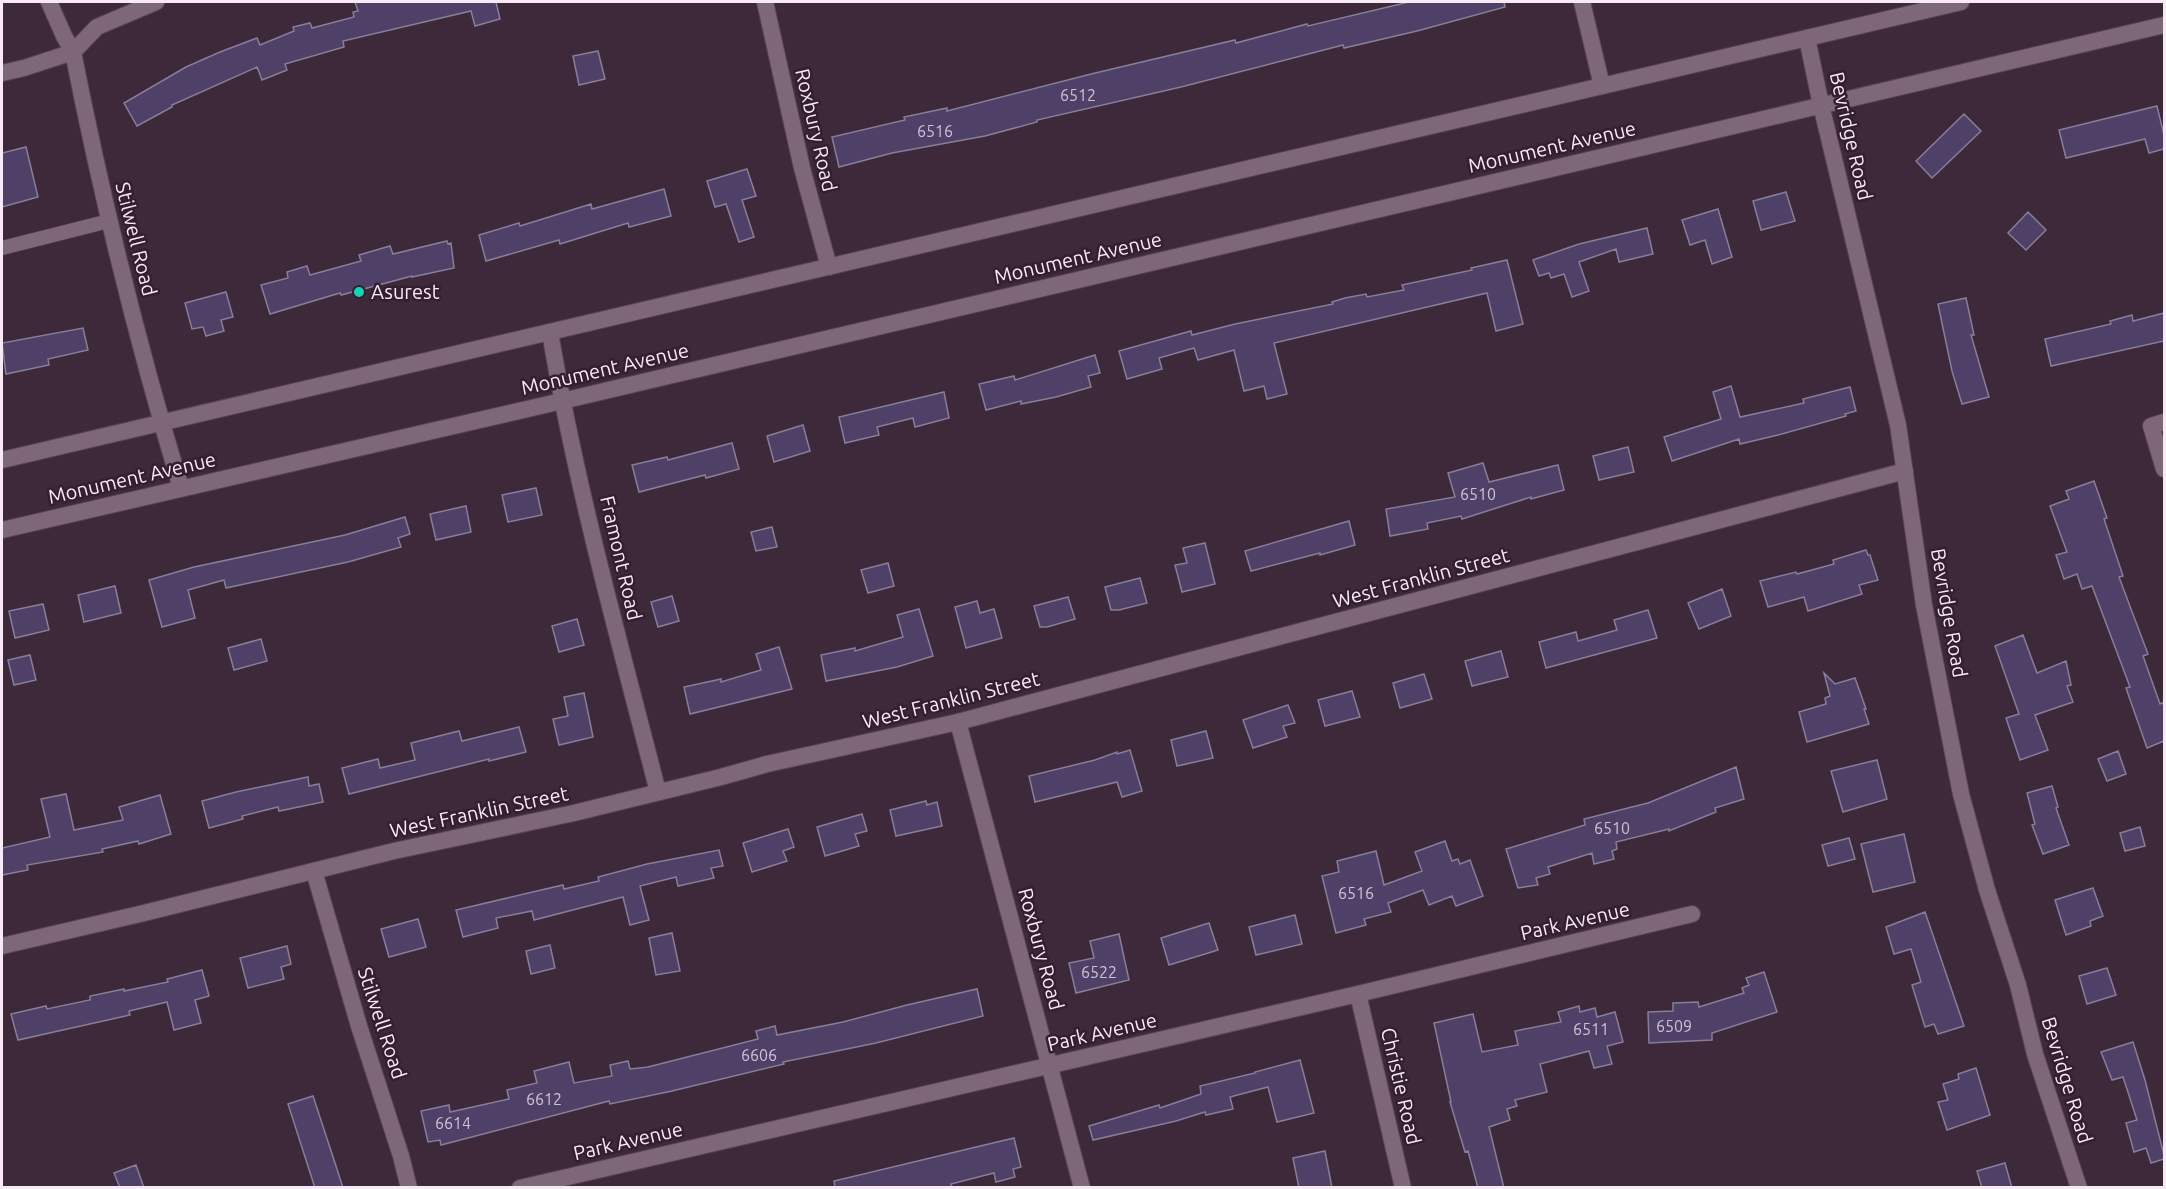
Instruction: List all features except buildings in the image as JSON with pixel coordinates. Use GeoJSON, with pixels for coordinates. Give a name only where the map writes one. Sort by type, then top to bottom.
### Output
{"type":"FeatureCollection","features":[{"type":"Feature","properties":{"kind":"street","name":"Stilwell Road"},"geometry":{"type":"LineString","coordinates":[[49,2],[73,52],[109,221],[181,488]]}},
{"type":"Feature","properties":{"kind":"street"},"geometry":{"type":"LineString","coordinates":[[2,73],[73,52],[97,27],[156,2]]}},
{"type":"Feature","properties":{"kind":"street","name":"Roxbury Road"},"geometry":{"type":"LineString","coordinates":[[765,2],[801,168],[829,267]]}},
{"type":"Feature","properties":{"kind":"street"},"geometry":{"type":"LineString","coordinates":[[1582,2],[1602,86]]}},
{"type":"Feature","properties":{"kind":"street"},"geometry":{"type":"LineString","coordinates":[[2,460],[1961,2]]}},
{"type":"Feature","properties":{"kind":"street","name":"Monument Avenue"},"geometry":{"type":"LineString","coordinates":[[2,530],[2164,24]]}},
{"type":"Feature","properties":{"kind":"street","name":"Bevridge Road"},"geometry":{"type":"LineString","coordinates":[[1807,38],[1898,425],[1924,605],[1961,794],[1987,890],[2018,985],[2035,1054],[2079,1188]]}},
{"type":"Feature","properties":{"kind":"street","name":"Framont Road"},"geometry":{"type":"LineString","coordinates":[[550,332],[562,400],[620,647],[658,792]]}},
{"type":"Feature","properties":{"kind":"street"},"geometry":{"type":"LineString","coordinates":[[2158,424],[2164,469]]}},
{"type":"Feature","properties":{"kind":"street","name":"West Franklin Street"},"geometry":{"type":"LineString","coordinates":[[2,946],[658,792],[767,764],[958,722],[1905,471]]}},
{"type":"Feature","properties":{"kind":"street","name":"Roxbury Road"},"geometry":{"type":"LineString","coordinates":[[958,722],[1082,1188]]}},
{"type":"Feature","properties":{"kind":"street","name":"Stilwell Road"},"geometry":{"type":"LineString","coordinates":[[314,871],[409,1188]]}},
{"type":"Feature","properties":{"kind":"street","name":"Park Avenue"},"geometry":{"type":"LineString","coordinates":[[520,1188],[1358,994],[1692,914]]}},
{"type":"Feature","properties":{"kind":"street","name":"Christie Road"},"geometry":{"type":"LineString","coordinates":[[1358,994],[1403,1188]]}},
{"type":"Feature","properties":{"kind":"lane"},"geometry":{"type":"LineString","coordinates":[[2,248],[109,221]]}},
{"type":"Feature","properties":{"kind":"place","name":"Asurest"},"geometry":{"type":"Point","coordinates":[359,292]}}]}
